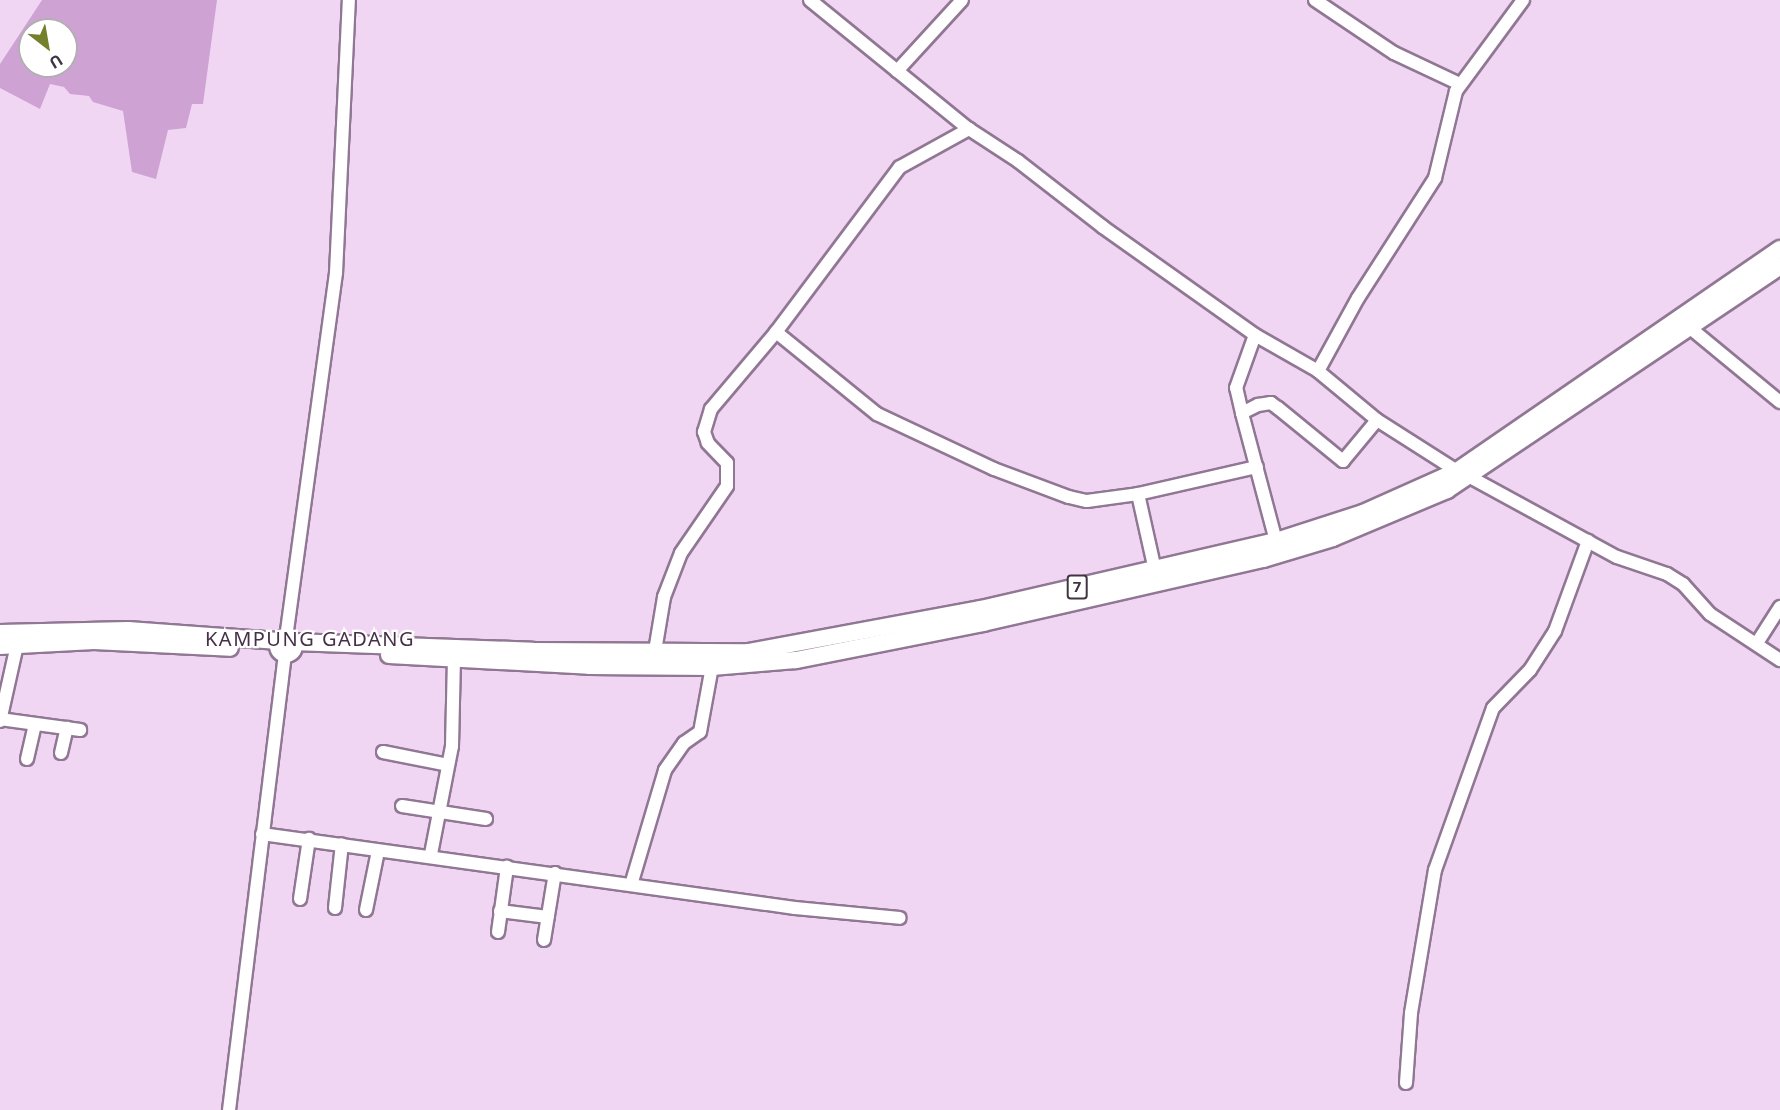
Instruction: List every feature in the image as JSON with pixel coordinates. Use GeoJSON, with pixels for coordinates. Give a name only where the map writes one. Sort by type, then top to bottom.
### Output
{"type":"FeatureCollection","features":[{"type":"Feature","properties":{"kind":"highway","name":"7"},"geometry":{"type":"LineString","coordinates":[[286,645],[454,659],[589,666],[713,660],[982,616],[1263,559],[1331,532],[1411,494],[1464,474],[1629,360],[1780,249]]}},
{"type":"Feature","properties":{"kind":"highway","name":"7"},"geometry":{"type":"LineString","coordinates":[[1629,360],[1689,327],[1780,266]]}},
{"type":"Feature","properties":{"kind":"highway","name":"7"},"geometry":{"type":"LineString","coordinates":[[982,616],[1275,541],[1331,532]]}},
{"type":"Feature","properties":{"kind":"highway"},"geometry":{"type":"LineString","coordinates":[[0,646],[17,645],[52,637],[128,630],[286,645]]}},
{"type":"Feature","properties":{"kind":"highway"},"geometry":{"type":"LineString","coordinates":[[0,633],[52,637]]}},
{"type":"Feature","properties":{"kind":"highway","name":"7"},"geometry":{"type":"LineString","coordinates":[[286,645],[533,651],[655,651],[713,660]]}},
{"type":"Feature","properties":{"kind":"street"},"geometry":{"type":"LineString","coordinates":[[229,1110],[286,645],[336,273],[349,0]]}},
{"type":"Feature","properties":{"kind":"street"},"geometry":{"type":"LineString","coordinates":[[810,0],[969,129],[1255,335],[1318,372],[1377,420],[1464,474],[1617,557],[1667,574],[1683,584],[1710,615],[1780,660]]}},
{"type":"Feature","properties":{"kind":"street"},"geometry":{"type":"LineString","coordinates":[[897,71],[962,0]]}},
{"type":"Feature","properties":{"kind":"street"},"geometry":{"type":"LineString","coordinates":[[1315,0],[1394,53],[1460,84]]}},
{"type":"Feature","properties":{"kind":"street"},"geometry":{"type":"LineString","coordinates":[[1318,372],[1358,298],[1435,178],[1451,103],[1460,84],[1523,0]]}},
{"type":"Feature","properties":{"kind":"street"},"geometry":{"type":"LineString","coordinates":[[655,651],[664,597],[681,554],[727,486],[727,463],[705,438],[705,422],[720,398],[777,332],[900,167],[969,129]]}},
{"type":"Feature","properties":{"kind":"street"},"geometry":{"type":"LineString","coordinates":[[1689,327],[1780,402]]}},
{"type":"Feature","properties":{"kind":"street"},"geometry":{"type":"LineString","coordinates":[[777,332],[864,407],[993,469],[1081,500],[1138,494],[1257,467]]}},
{"type":"Feature","properties":{"kind":"street"},"geometry":{"type":"LineString","coordinates":[[1255,335],[1236,388],[1275,541]]}},
{"type":"Feature","properties":{"kind":"street"},"geometry":{"type":"LineString","coordinates":[[1242,413],[1271,404],[1343,461],[1377,420]]}},
{"type":"Feature","properties":{"kind":"street"},"geometry":{"type":"LineString","coordinates":[[1138,494],[1155,570]]}},
{"type":"Feature","properties":{"kind":"street"},"geometry":{"type":"LineString","coordinates":[[1406,1083],[1411,1013],[1434,870],[1493,708],[1530,670],[1555,631],[1588,541]]}},
{"type":"Feature","properties":{"kind":"street"},"geometry":{"type":"LineString","coordinates":[[1756,644],[1780,607]]}},
{"type":"Feature","properties":{"kind":"street"},"geometry":{"type":"LineString","coordinates":[[17,645],[3,695],[0,720],[80,730]]}},
{"type":"Feature","properties":{"kind":"street"},"geometry":{"type":"LineString","coordinates":[[431,854],[448,765],[454,659]]}},
{"type":"Feature","properties":{"kind":"street"},"geometry":{"type":"LineString","coordinates":[[631,885],[665,770],[684,743],[700,732],[713,660]]}},
{"type":"Feature","properties":{"kind":"street"},"geometry":{"type":"LineString","coordinates":[[27,759],[35,724]]}},
{"type":"Feature","properties":{"kind":"street"},"geometry":{"type":"LineString","coordinates":[[61,753],[67,728]]}},
{"type":"Feature","properties":{"kind":"street"},"geometry":{"type":"LineString","coordinates":[[383,752],[448,765]]}},
{"type":"Feature","properties":{"kind":"street"},"geometry":{"type":"LineString","coordinates":[[402,806],[486,819]]}},
{"type":"Feature","properties":{"kind":"street"},"geometry":{"type":"LineString","coordinates":[[262,834],[309,839],[378,851],[431,854],[795,908],[900,918]]}},
{"type":"Feature","properties":{"kind":"street"},"geometry":{"type":"LineString","coordinates":[[300,899],[309,839]]}},
{"type":"Feature","properties":{"kind":"street"},"geometry":{"type":"LineString","coordinates":[[335,908],[342,844]]}},
{"type":"Feature","properties":{"kind":"street"},"geometry":{"type":"LineString","coordinates":[[366,910],[378,851]]}},
{"type":"Feature","properties":{"kind":"street"},"geometry":{"type":"LineString","coordinates":[[498,932],[507,867]]}},
{"type":"Feature","properties":{"kind":"street"},"geometry":{"type":"LineString","coordinates":[[544,940],[555,873]]}},
{"type":"Feature","properties":{"kind":"street"},"geometry":{"type":"LineString","coordinates":[[500,911],[548,917]]}},
{"type":"Feature","properties":{"kind":"shaded area"},"geometry":{"type":"Polygon","coordinates":[[[42,0],[217,0],[203,104],[192,104],[186,128],[168,130],[156,179],[132,172],[123,111],[93,102],[89,96],[70,94],[64,87],[50,84],[40,109],[0,88],[0,64],[18,37],[18,78],[78,78],[78,18],[30,18],[42,0]]]}},
{"type":"Feature","properties":{"kind":"district","name":"KAMPUNG GADANG"},"geometry":{"type":"Point","coordinates":[310,638]}}]}
